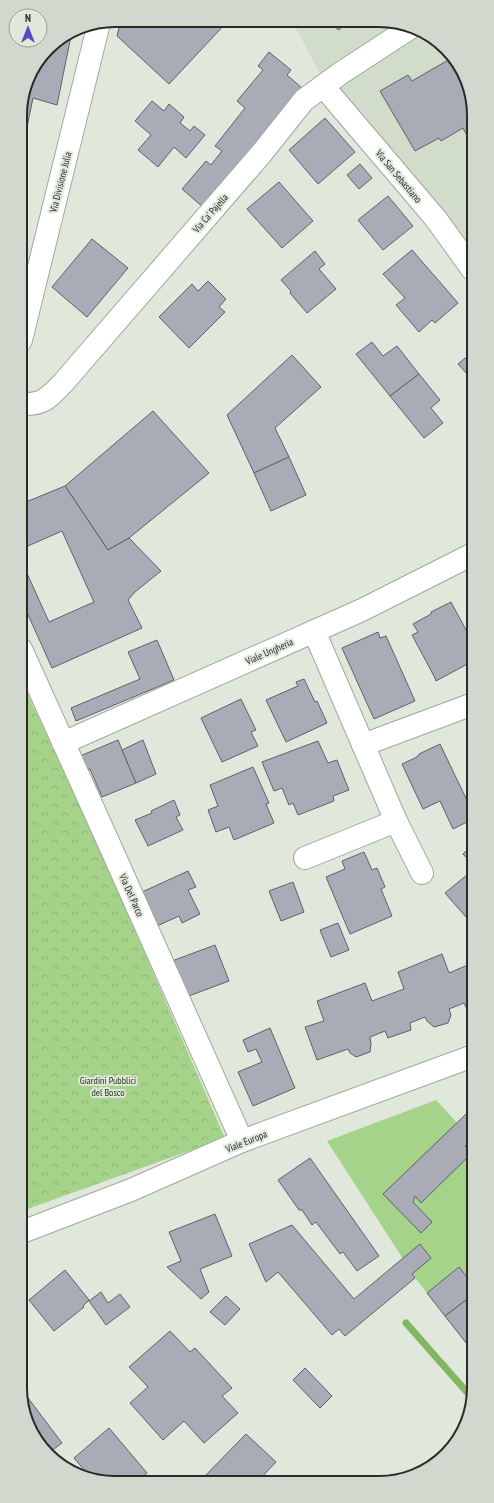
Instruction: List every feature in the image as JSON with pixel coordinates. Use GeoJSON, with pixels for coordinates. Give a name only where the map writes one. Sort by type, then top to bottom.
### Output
{"type":"FeatureCollection","features":[{"type":"Feature","properties":{"kind":"street","name":"Via Divisione Julia"},"geometry":{"type":"LineString","coordinates":[[27,312],[97,29]]}},
{"type":"Feature","properties":{"kind":"street","name":"Via Ca' Pajella"},"geometry":{"type":"LineString","coordinates":[[27,404],[45,401],[63,383],[261,154],[304,100],[341,73],[405,31]]}},
{"type":"Feature","properties":{"kind":"street","name":"Via San Sebastiano"},"geometry":{"type":"LineString","coordinates":[[323,86],[436,219],[467,262]]}},
{"type":"Feature","properties":{"kind":"street","name":"Viale Ungheria"},"geometry":{"type":"LineString","coordinates":[[63,743],[362,610],[467,557]]}},
{"type":"Feature","properties":{"kind":"street"},"geometry":{"type":"LineString","coordinates":[[314,631],[396,821],[422,873]]}},
{"type":"Feature","properties":{"kind":"street","name":"Via Del Parco"},"geometry":{"type":"LineString","coordinates":[[27,662],[242,1141]]}},
{"type":"Feature","properties":{"kind":"street"},"geometry":{"type":"LineString","coordinates":[[363,745],[467,706]]}},
{"type":"Feature","properties":{"kind":"street"},"geometry":{"type":"LineString","coordinates":[[305,858],[396,821]]}},
{"type":"Feature","properties":{"kind":"street","name":"Viale Europa"},"geometry":{"type":"LineString","coordinates":[[27,1230],[131,1190],[242,1141],[467,1058]]}},
{"type":"Feature","properties":{"kind":"shaded area"},"geometry":{"type":"Polygon","coordinates":[[[295,27],[379,27],[396,29],[418,36],[428,42],[449,61],[462,87],[467,115],[467,266],[325,83],[295,27]]]}},
{"type":"Feature","properties":{"kind":"green space","name":"Giardini Pubblici del Bosco"},"geometry":{"type":"Polygon","coordinates":[[[27,693],[92,832],[225,1138],[27,1209],[27,693]]]}},
{"type":"Feature","properties":{"kind":"green space"},"geometry":{"type":"Polygon","coordinates":[[[436,1100],[467,1134],[467,1344],[416,1279],[327,1141],[436,1100]]]}},
{"type":"Feature","properties":{"kind":"building"},"geometry":{"type":"Polygon","coordinates":[[[119,27],[222,27],[169,84],[117,36],[119,27]]]}},
{"type":"Feature","properties":{"kind":"building"},"geometry":{"type":"Polygon","coordinates":[[[70,39],[57,105],[33,98],[27,127],[27,109],[30,92],[36,76],[45,61],[57,49],[70,39]]]}},
{"type":"Feature","properties":{"kind":"building"},"geometry":{"type":"Polygon","coordinates":[[[269,52],[291,70],[287,75],[303,89],[204,208],[182,189],[206,161],[211,165],[222,151],[215,146],[245,108],[237,101],[263,70],[258,66],[269,52]]]}},
{"type":"Feature","properties":{"kind":"building"},"geometry":{"type":"Polygon","coordinates":[[[448,60],[460,81],[465,98],[467,136],[463,128],[441,141],[439,138],[415,151],[380,91],[408,75],[412,81],[448,60]]]}},
{"type":"Feature","properties":{"kind":"building"},"geometry":{"type":"Polygon","coordinates":[[[152,101],[164,111],[169,104],[184,117],[180,123],[190,131],[194,126],[205,135],[186,158],[174,147],[158,167],[138,150],[151,135],[135,121],[152,101]]]}},
{"type":"Feature","properties":{"kind":"building"},"geometry":{"type":"Polygon","coordinates":[[[325,118],[355,152],[318,184],[289,150],[325,118]]]}},
{"type":"Feature","properties":{"kind":"building"},"geometry":{"type":"Polygon","coordinates":[[[360,164],[372,178],[359,189],[347,175],[360,164]]]}},
{"type":"Feature","properties":{"kind":"building"},"geometry":{"type":"Polygon","coordinates":[[[279,182],[313,221],[282,248],[247,209],[279,182]]]}},
{"type":"Feature","properties":{"kind":"building"},"geometry":{"type":"Polygon","coordinates":[[[388,196],[413,226],[383,250],[358,220],[388,196]]]}},
{"type":"Feature","properties":{"kind":"building"},"geometry":{"type":"Polygon","coordinates":[[[92,239],[128,268],[87,317],[52,287],[92,239]]]}},
{"type":"Feature","properties":{"kind":"building"},"geometry":{"type":"Polygon","coordinates":[[[412,250],[458,303],[435,323],[432,320],[419,332],[396,305],[405,298],[383,274],[412,250]]]}},
{"type":"Feature","properties":{"kind":"building"},"geometry":{"type":"Polygon","coordinates":[[[315,251],[325,264],[319,269],[336,289],[307,313],[281,280],[315,251]]]}},
{"type":"Feature","properties":{"kind":"building"},"geometry":{"type":"Polygon","coordinates":[[[208,281],[226,299],[219,307],[225,312],[189,348],[159,317],[192,284],[198,291],[208,281]]]}},
{"type":"Feature","properties":{"kind":"building"},"geometry":{"type":"Polygon","coordinates":[[[372,342],[383,356],[397,346],[419,374],[390,396],[356,354],[372,342]]]}},
{"type":"Feature","properties":{"kind":"building"},"geometry":{"type":"Polygon","coordinates":[[[292,355],[321,387],[275,428],[289,457],[254,473],[227,415],[292,355]]]}},
{"type":"Feature","properties":{"kind":"building"},"geometry":{"type":"Polygon","coordinates":[[[465,358],[467,360],[467,374],[458,364],[465,358]]]}},
{"type":"Feature","properties":{"kind":"building"},"geometry":{"type":"Polygon","coordinates":[[[419,374],[440,400],[431,408],[443,423],[424,438],[390,396],[419,374]]]}},
{"type":"Feature","properties":{"kind":"building"},"geometry":{"type":"Polygon","coordinates":[[[153,411],[209,473],[129,538],[108,550],[65,486],[153,411]]]}},
{"type":"Feature","properties":{"kind":"building"},"geometry":{"type":"Polygon","coordinates":[[[289,457],[306,495],[271,511],[254,473],[289,457]]]}},
{"type":"Feature","properties":{"kind":"building"},"geometry":{"type":"Polygon","coordinates":[[[65,486],[108,550],[129,538],[161,571],[135,592],[128,600],[142,628],[52,668],[27,612],[27,573],[49,622],[94,602],[62,531],[27,546],[27,502],[65,486]]]}},
{"type":"Feature","properties":{"kind":"building"},"geometry":{"type":"Polygon","coordinates":[[[451,602],[467,632],[467,664],[436,681],[412,635],[418,632],[413,624],[431,614],[431,612],[451,602]]]}},
{"type":"Feature","properties":{"kind":"building"},"geometry":{"type":"Polygon","coordinates":[[[378,632],[380,638],[386,636],[415,701],[374,719],[342,648],[378,632]]]}},
{"type":"Feature","properties":{"kind":"building"},"geometry":{"type":"Polygon","coordinates":[[[157,640],[174,680],[76,721],[71,708],[140,679],[128,652],[157,640]]]}},
{"type":"Feature","properties":{"kind":"building"},"geometry":{"type":"Polygon","coordinates":[[[304,679],[315,702],[317,701],[327,723],[286,742],[266,700],[298,686],[296,682],[304,679]]]}},
{"type":"Feature","properties":{"kind":"building"},"geometry":{"type":"Polygon","coordinates":[[[241,699],[256,730],[251,732],[258,746],[222,762],[201,718],[241,699]]]}},
{"type":"Feature","properties":{"kind":"building"},"geometry":{"type":"Polygon","coordinates":[[[118,740],[136,783],[102,797],[90,769],[86,770],[80,756],[118,740]]]}},
{"type":"Feature","properties":{"kind":"building"},"geometry":{"type":"Polygon","coordinates":[[[143,740],[156,774],[136,783],[122,750],[143,740]]]}},
{"type":"Feature","properties":{"kind":"building"},"geometry":{"type":"Polygon","coordinates":[[[318,741],[328,763],[337,760],[349,790],[333,796],[334,801],[298,815],[293,803],[289,805],[282,788],[274,791],[262,762],[318,741]]]}},
{"type":"Feature","properties":{"kind":"building"},"geometry":{"type":"Polygon","coordinates":[[[440,744],[467,800],[467,822],[453,829],[440,801],[423,809],[402,764],[417,757],[419,754],[440,744]]]}},
{"type":"Feature","properties":{"kind":"building"},"geometry":{"type":"Polygon","coordinates":[[[253,767],[269,803],[266,804],[274,823],[234,840],[229,827],[216,832],[208,810],[218,806],[210,785],[253,767]]]}},
{"type":"Feature","properties":{"kind":"building"},"geometry":{"type":"Polygon","coordinates":[[[174,800],[180,815],[176,817],[183,830],[148,846],[135,820],[152,813],[151,811],[174,800]]]}},
{"type":"Feature","properties":{"kind":"building"},"geometry":{"type":"Polygon","coordinates":[[[467,850],[467,858],[463,854],[467,850]]]}},
{"type":"Feature","properties":{"kind":"building"},"geometry":{"type":"Polygon","coordinates":[[[364,852],[372,870],[377,868],[385,887],[381,889],[392,916],[350,934],[326,877],[345,869],[342,861],[364,852]]]}},
{"type":"Feature","properties":{"kind":"building"},"geometry":{"type":"Polygon","coordinates":[[[188,871],[196,887],[188,890],[200,914],[182,923],[179,916],[157,926],[142,892],[188,871]]]}},
{"type":"Feature","properties":{"kind":"building"},"geometry":{"type":"Polygon","coordinates":[[[467,875],[467,918],[445,893],[467,875]]]}},
{"type":"Feature","properties":{"kind":"building"},"geometry":{"type":"Polygon","coordinates":[[[293,882],[304,912],[281,921],[269,891],[293,882]]]}},
{"type":"Feature","properties":{"kind":"building"},"geometry":{"type":"Polygon","coordinates":[[[338,923],[349,950],[331,957],[320,930],[338,923]]]}},
{"type":"Feature","properties":{"kind":"building"},"geometry":{"type":"Polygon","coordinates":[[[215,945],[229,981],[186,997],[172,961],[215,945]]]}},
{"type":"Feature","properties":{"kind":"building"},"geometry":{"type":"Polygon","coordinates":[[[442,954],[449,973],[467,965],[467,1009],[464,1003],[449,1009],[451,1015],[448,1023],[434,1027],[425,1017],[410,1023],[411,1030],[388,1038],[385,1031],[370,1037],[370,1052],[356,1057],[350,1053],[348,1049],[317,1060],[305,1027],[324,1021],[317,1001],[365,983],[372,1001],[404,989],[398,972],[442,954]]]}},
{"type":"Feature","properties":{"kind":"building"},"geometry":{"type":"Polygon","coordinates":[[[270,1028],[295,1088],[253,1106],[238,1072],[262,1062],[256,1049],[248,1052],[243,1040],[270,1028]]]}},
{"type":"Feature","properties":{"kind":"building"},"geometry":{"type":"Polygon","coordinates":[[[466,1114],[467,1144],[465,1146],[467,1148],[467,1158],[421,1203],[415,1196],[413,1202],[432,1222],[421,1233],[383,1194],[466,1114]]]}},
{"type":"Feature","properties":{"kind":"building"},"geometry":{"type":"Polygon","coordinates":[[[310,1158],[379,1256],[357,1271],[343,1252],[340,1254],[316,1222],[312,1225],[302,1210],[299,1210],[278,1180],[310,1158]]]}},
{"type":"Feature","properties":{"kind":"building"},"geometry":{"type":"Polygon","coordinates":[[[215,1214],[232,1256],[200,1269],[209,1292],[201,1299],[167,1267],[181,1261],[169,1232],[215,1214]]]}},
{"type":"Feature","properties":{"kind":"building"},"geometry":{"type":"Polygon","coordinates":[[[292,1225],[354,1299],[420,1244],[431,1258],[412,1274],[415,1278],[345,1336],[339,1329],[332,1335],[278,1272],[266,1282],[249,1244],[292,1225]]]}},
{"type":"Feature","properties":{"kind":"building"},"geometry":{"type":"Polygon","coordinates":[[[459,1267],[467,1277],[467,1299],[445,1316],[427,1293],[459,1267]]]}},
{"type":"Feature","properties":{"kind":"building"},"geometry":{"type":"Polygon","coordinates":[[[65,1270],[89,1300],[83,1306],[84,1307],[54,1331],[29,1300],[65,1270]]]}},
{"type":"Feature","properties":{"kind":"building"},"geometry":{"type":"Polygon","coordinates":[[[101,1292],[108,1303],[120,1294],[130,1307],[106,1325],[89,1301],[101,1292]]]}},
{"type":"Feature","properties":{"kind":"building"},"geometry":{"type":"Polygon","coordinates":[[[226,1296],[240,1309],[225,1325],[210,1312],[226,1296]]]}},
{"type":"Feature","properties":{"kind":"building"},"geometry":{"type":"Polygon","coordinates":[[[467,1299],[467,1344],[445,1316],[467,1299]]]}},
{"type":"Feature","properties":{"kind":"building"},"geometry":{"type":"Polygon","coordinates":[[[170,1331],[190,1352],[195,1348],[232,1388],[222,1396],[238,1413],[204,1443],[184,1421],[163,1440],[130,1403],[148,1387],[129,1367],[170,1331]]]}},
{"type":"Feature","properties":{"kind":"building"},"geometry":{"type":"Polygon","coordinates":[[[305,1368],[332,1396],[320,1408],[293,1380],[305,1368]]]}},
{"type":"Feature","properties":{"kind":"building"},"geometry":{"type":"Polygon","coordinates":[[[28,1398],[62,1443],[53,1450],[45,1442],[34,1422],[28,1398]]]}},
{"type":"Feature","properties":{"kind":"building"},"geometry":{"type":"Polygon","coordinates":[[[109,1428],[147,1473],[144,1476],[115,1476],[92,1473],[85,1470],[74,1458],[109,1428]]]}},
{"type":"Feature","properties":{"kind":"building"},"geometry":{"type":"Polygon","coordinates":[[[246,1434],[276,1462],[263,1476],[205,1476],[246,1434]]]}},
{"type":"Feature","properties":{"kind":"waterway"},"geometry":{"type":"LineString","coordinates":[[406,1323],[467,1392]]}}]}
